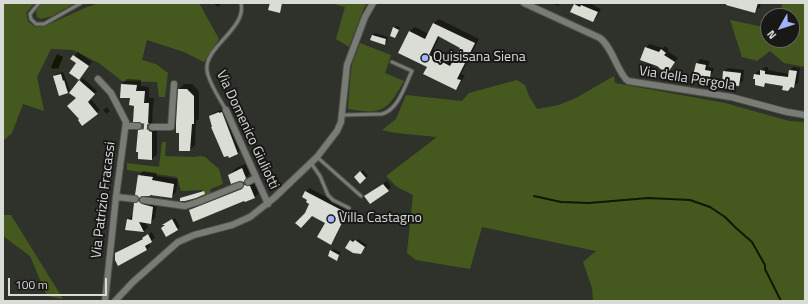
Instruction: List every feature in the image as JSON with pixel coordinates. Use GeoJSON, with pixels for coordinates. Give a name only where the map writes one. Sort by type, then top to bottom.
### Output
{"type":"FeatureCollection","features":[{"type":"Feature","properties":{"kind":"street"},"geometry":{"type":"LineString","coordinates":[[115,301],[133,282],[178,242],[194,234],[240,222],[254,214],[268,204],[311,164],[338,129],[342,115],[345,72],[347,65],[365,17],[374,3]]}},
{"type":"Feature","properties":{"kind":"street","name":"Via della Pergola"},"geometry":{"type":"LineString","coordinates":[[524,3],[600,38],[605,43],[627,81],[731,97],[805,115]]}},
{"type":"Feature","properties":{"kind":"street","name":"Via Patrizio Fracassi"},"geometry":{"type":"LineString","coordinates":[[98,79],[111,93],[125,117],[126,126],[116,197],[105,301]]}},
{"type":"Feature","properties":{"kind":"street"},"geometry":{"type":"LineString","coordinates":[[152,127],[170,127],[174,84]]}},
{"type":"Feature","properties":{"kind":"street","name":"Via Domenico Giuliotti"},"geometry":{"type":"LineString","coordinates":[[226,110],[268,204]]}},
{"type":"Feature","properties":{"kind":"street","name":"Via Patrizio Fracassi"},"geometry":{"type":"LineString","coordinates":[[126,126],[138,126]]}},
{"type":"Feature","properties":{"kind":"street"},"geometry":{"type":"LineString","coordinates":[[248,182],[256,178]]}},
{"type":"Feature","properties":{"kind":"street"},"geometry":{"type":"LineString","coordinates":[[143,200],[185,206],[240,185]]}},
{"type":"Feature","properties":{"kind":"street"},"geometry":{"type":"LineString","coordinates":[[116,197],[135,199]]}},
{"type":"Feature","properties":{"kind":"lane"},"geometry":{"type":"LineString","coordinates":[[39,3],[30,14],[30,19],[36,24],[44,24],[81,3]]}},
{"type":"Feature","properties":{"kind":"lane","name":"Via Domenico Giuliotti"},"geometry":{"type":"LineString","coordinates":[[226,110],[209,79],[206,64],[239,19],[242,11],[241,4]]}},
{"type":"Feature","properties":{"kind":"lane"},"geometry":{"type":"LineString","coordinates":[[342,115],[379,114],[390,110],[400,96],[412,71],[392,62]]}},
{"type":"Feature","properties":{"kind":"lane"},"geometry":{"type":"LineString","coordinates":[[317,157],[361,196]]}},
{"type":"Feature","properties":{"kind":"lane"},"geometry":{"type":"LineString","coordinates":[[311,164],[320,176],[328,195],[333,200],[349,208]]}},
{"type":"Feature","properties":{"kind":"green space"},"geometry":{"type":"Polygon","coordinates":[[[35,3],[26,13],[28,21],[35,27],[45,26],[99,3],[199,3],[219,39],[204,62],[184,52],[147,40],[142,60],[156,64],[168,73],[165,97],[159,97],[157,82],[122,81],[99,63],[73,50],[51,49],[37,77],[44,111],[23,104],[12,133],[3,141],[3,4],[35,3]]]}},
{"type":"Feature","properties":{"kind":"green space"},"geometry":{"type":"Polygon","coordinates":[[[42,3],[75,3],[52,16],[41,19],[37,17],[36,11],[42,3]]]}},
{"type":"Feature","properties":{"kind":"green space"},"geometry":{"type":"Polygon","coordinates":[[[330,3],[367,3],[349,47],[336,39],[345,7],[330,3]]]}},
{"type":"Feature","properties":{"kind":"green space"},"geometry":{"type":"Polygon","coordinates":[[[782,3],[805,3],[805,67],[784,63],[770,51],[757,61],[742,57],[730,20],[760,26],[760,48],[800,48],[800,8],[782,8],[782,3]]]}},
{"type":"Feature","properties":{"kind":"green space"},"geometry":{"type":"Polygon","coordinates":[[[360,43],[391,55],[385,73],[404,81],[388,105],[377,111],[348,109],[352,64],[360,43]]]}},
{"type":"Feature","properties":{"kind":"green space"},"geometry":{"type":"Polygon","coordinates":[[[614,76],[615,83],[725,103],[789,121],[805,122],[805,301],[593,301],[592,288],[583,262],[596,251],[482,227],[470,269],[416,260],[407,253],[413,195],[397,187],[386,176],[437,137],[396,133],[382,130],[396,119],[406,95],[462,101],[469,93],[517,80],[525,85],[529,96],[537,109],[559,105],[576,98],[614,76]]]}},
{"type":"Feature","properties":{"kind":"green space"},"geometry":{"type":"Polygon","coordinates":[[[162,142],[166,142],[165,156],[205,157],[219,169],[223,184],[210,189],[211,194],[206,196],[203,190],[181,191],[177,177],[127,170],[127,163],[159,167],[162,142]]]}},
{"type":"Feature","properties":{"kind":"green space"},"geometry":{"type":"Polygon","coordinates":[[[3,215],[11,215],[63,299],[47,296],[30,256],[3,236],[3,215]]]}},
{"type":"Feature","properties":{"kind":"shaded area"},"geometry":{"type":"Polygon","coordinates":[[[57,54],[63,57],[58,69],[53,69],[51,67],[57,54]]]}},
{"type":"Feature","properties":{"kind":"building"},"geometry":{"type":"Polygon","coordinates":[[[270,3],[282,3],[280,13],[268,10],[270,3]]]}},
{"type":"Feature","properties":{"kind":"building"},"geometry":{"type":"Polygon","coordinates":[[[726,3],[758,3],[755,13],[726,5],[726,3]]]}},
{"type":"Feature","properties":{"kind":"building"},"geometry":{"type":"Polygon","coordinates":[[[574,4],[580,7],[581,5],[598,12],[593,22],[570,12],[574,4]]]}},
{"type":"Feature","properties":{"kind":"building","name":"Quisisana Siena"},"geometry":{"type":"Polygon","coordinates":[[[433,23],[475,43],[457,79],[461,80],[456,90],[423,74],[427,67],[398,53],[409,31],[425,39],[433,23]],[[438,36],[429,55],[450,66],[460,48],[438,36]]]}},
{"type":"Feature","properties":{"kind":"building"},"geometry":{"type":"Polygon","coordinates":[[[393,27],[399,30],[395,38],[390,36],[393,27]]]}},
{"type":"Feature","properties":{"kind":"building"},"geometry":{"type":"Polygon","coordinates":[[[372,35],[386,39],[385,45],[370,40],[372,35]]]}},
{"type":"Feature","properties":{"kind":"building"},"geometry":{"type":"Polygon","coordinates":[[[645,47],[659,52],[661,49],[666,53],[664,55],[675,62],[667,74],[657,66],[640,60],[645,47]]]}},
{"type":"Feature","properties":{"kind":"building"},"geometry":{"type":"Polygon","coordinates":[[[73,55],[89,66],[79,80],[69,73],[76,63],[70,59],[73,55]]]}},
{"type":"Feature","properties":{"kind":"building"},"geometry":{"type":"Polygon","coordinates":[[[696,63],[706,65],[705,70],[711,71],[710,77],[705,76],[704,82],[692,80],[696,63]]]}},
{"type":"Feature","properties":{"kind":"building"},"geometry":{"type":"Polygon","coordinates":[[[760,70],[765,71],[765,74],[788,77],[789,70],[797,71],[794,88],[791,87],[788,91],[782,90],[783,86],[765,83],[764,87],[755,85],[755,79],[753,79],[754,74],[760,75],[760,70]]]}},
{"type":"Feature","properties":{"kind":"building"},"geometry":{"type":"Polygon","coordinates":[[[723,71],[741,73],[739,86],[722,84],[723,71]]]}},
{"type":"Feature","properties":{"kind":"building"},"geometry":{"type":"Polygon","coordinates":[[[61,74],[68,93],[59,96],[53,76],[61,74]]]}},
{"type":"Feature","properties":{"kind":"building"},"geometry":{"type":"Polygon","coordinates":[[[79,80],[95,94],[88,102],[98,114],[82,126],[78,120],[79,119],[67,106],[76,98],[69,93],[79,80]]]}},
{"type":"Feature","properties":{"kind":"building"},"geometry":{"type":"Polygon","coordinates":[[[121,84],[137,85],[136,91],[145,91],[144,103],[149,103],[148,127],[149,131],[152,132],[152,160],[138,159],[138,152],[136,152],[138,130],[142,129],[142,126],[140,122],[133,122],[134,106],[129,105],[130,98],[120,98],[121,84]]]}},
{"type":"Feature","properties":{"kind":"building"},"geometry":{"type":"Polygon","coordinates":[[[178,89],[187,89],[194,96],[194,124],[192,124],[190,151],[179,151],[179,133],[176,133],[178,89]]]}},
{"type":"Feature","properties":{"kind":"building"},"geometry":{"type":"Polygon","coordinates":[[[222,112],[238,154],[229,158],[228,156],[224,157],[211,127],[209,116],[222,112]]]}},
{"type":"Feature","properties":{"kind":"building"},"geometry":{"type":"Polygon","coordinates":[[[242,168],[246,178],[244,182],[240,181],[231,184],[228,175],[242,168]]]}},
{"type":"Feature","properties":{"kind":"building"},"geometry":{"type":"Polygon","coordinates":[[[360,171],[366,178],[360,184],[354,177],[360,171]]]}},
{"type":"Feature","properties":{"kind":"building"},"geometry":{"type":"Polygon","coordinates":[[[138,175],[153,177],[152,180],[174,184],[172,198],[150,195],[139,198],[135,195],[138,175]]]}},
{"type":"Feature","properties":{"kind":"building"},"geometry":{"type":"Polygon","coordinates":[[[383,184],[389,191],[370,204],[364,196],[383,184]]]}},
{"type":"Feature","properties":{"kind":"building"},"geometry":{"type":"Polygon","coordinates":[[[244,185],[250,186],[255,198],[193,222],[189,210],[242,189],[244,185]]]}},
{"type":"Feature","properties":{"kind":"building"},"geometry":{"type":"Polygon","coordinates":[[[204,191],[205,194],[196,198],[180,201],[180,198],[204,191]]]}},
{"type":"Feature","properties":{"kind":"building"},"geometry":{"type":"Polygon","coordinates":[[[305,191],[347,213],[331,245],[317,237],[325,223],[312,216],[301,228],[295,223],[305,213],[309,204],[306,202],[307,200],[302,197],[305,191]]]}},
{"type":"Feature","properties":{"kind":"building"},"geometry":{"type":"Polygon","coordinates":[[[139,201],[142,204],[153,207],[151,224],[139,222],[144,232],[125,230],[127,219],[132,220],[134,203],[139,201]]]}},
{"type":"Feature","properties":{"kind":"building"},"geometry":{"type":"Polygon","coordinates":[[[172,219],[178,230],[166,237],[161,228],[165,225],[162,225],[172,219]]]}},
{"type":"Feature","properties":{"kind":"building"},"geometry":{"type":"Polygon","coordinates":[[[148,234],[152,242],[145,246],[147,250],[118,266],[115,260],[115,253],[143,239],[142,238],[148,234]]]}},
{"type":"Feature","properties":{"kind":"building"},"geometry":{"type":"Polygon","coordinates":[[[350,240],[353,242],[355,240],[365,247],[361,254],[353,253],[345,248],[350,240]]]}},
{"type":"Feature","properties":{"kind":"building"},"geometry":{"type":"Polygon","coordinates":[[[330,250],[339,255],[337,261],[328,256],[330,250]]]}},
{"type":"Feature","properties":{"kind":"waterway"},"geometry":{"type":"LineString","coordinates":[[534,196],[561,202],[589,203],[648,198],[690,200],[710,207],[725,217],[752,242],[765,265],[765,269],[781,301]]}},
{"type":"Feature","properties":{"kind":"tunnel"},"geometry":{"type":"LineString","coordinates":[[138,126],[152,127]]}},
{"type":"Feature","properties":{"kind":"place","name":"Quisisana Siena"},"geometry":{"type":"Point","coordinates":[425,58]}},
{"type":"Feature","properties":{"kind":"place","name":"Villa Castagno"},"geometry":{"type":"Point","coordinates":[331,219]}}]}
